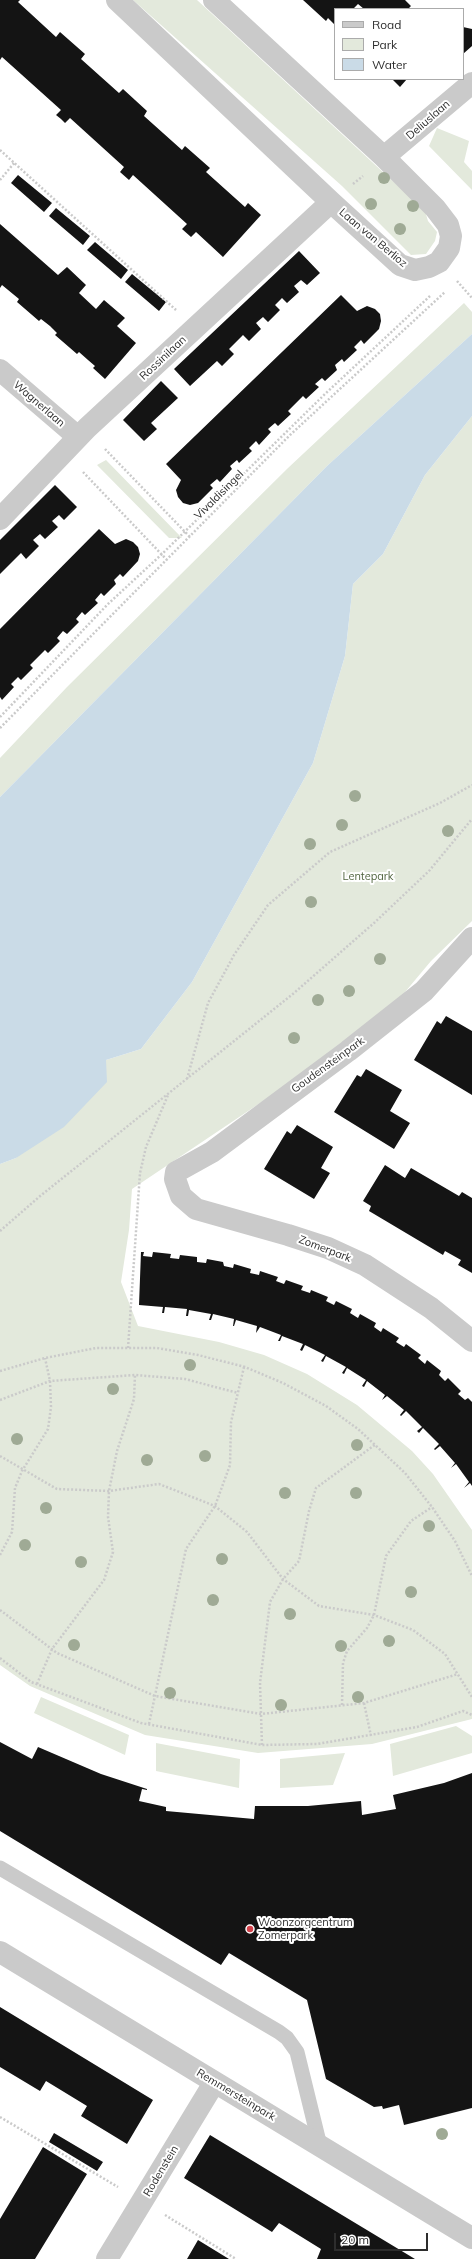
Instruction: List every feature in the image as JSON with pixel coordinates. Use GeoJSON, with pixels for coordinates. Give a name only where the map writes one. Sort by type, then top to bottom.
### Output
{"type":"FeatureCollection","features":[{"type":"Feature","properties":{"kind":"street","name":"Laan van Berlioz"},"geometry":{"type":"LineString","coordinates":[[117,0],[331,202],[406,268],[421,269],[439,262],[445,256],[450,243],[448,225],[426,198],[384,157],[214,0]]}},
{"type":"Feature","properties":{"kind":"street","name":"Deliuslaan"},"geometry":{"type":"LineString","coordinates":[[384,157],[472,83]]}},
{"type":"Feature","properties":{"kind":"street","name":"Rossinilaan"},"geometry":{"type":"LineString","coordinates":[[0,519],[78,437],[331,202]]}},
{"type":"Feature","properties":{"kind":"street","name":"Wagnerlaan"},"geometry":{"type":"LineString","coordinates":[[0,370],[78,437]]}},
{"type":"Feature","properties":{"kind":"street","name":"Goudensteinpark"},"geometry":{"type":"LineString","coordinates":[[175,1179],[176,1172],[212,1152],[348,1051],[424,991],[472,938]]}},
{"type":"Feature","properties":{"kind":"street","name":"Zomerpark"},"geometry":{"type":"LineString","coordinates":[[175,1179],[181,1196],[196,1209],[288,1234],[328,1248],[365,1265],[431,1308],[472,1341]]}},
{"type":"Feature","properties":{"kind":"street","name":"Remmersteinpark"},"geometry":{"type":"LineString","coordinates":[[0,1952],[472,2238]]}},
{"type":"Feature","properties":{"kind":"street","name":"Rodenstein"},"geometry":{"type":"LineString","coordinates":[[107,2259],[214,2083]]}},
{"type":"Feature","properties":{"kind":"lane"},"geometry":{"type":"LineString","coordinates":[[0,1868],[287,2038],[297,2052],[320,2146]]}},
{"type":"Feature","properties":{"kind":"path"},"geometry":{"type":"LineString","coordinates":[[0,150],[15,162],[195,328]]}},
{"type":"Feature","properties":{"kind":"path"},"geometry":{"type":"LineString","coordinates":[[331,202],[384,157]]}},
{"type":"Feature","properties":{"kind":"path"},"geometry":{"type":"LineString","coordinates":[[0,180],[15,162]]}},
{"type":"Feature","properties":{"kind":"path","name":"Vivaldisingel"},"geometry":{"type":"LineString","coordinates":[[0,728],[290,435],[456,281]]}},
{"type":"Feature","properties":{"kind":"path"},"geometry":{"type":"LineString","coordinates":[[0,716],[108,604],[162,554],[325,394],[435,291]]}},
{"type":"Feature","properties":{"kind":"path"},"geometry":{"type":"LineString","coordinates":[[102,446],[190,537]]}},
{"type":"Feature","properties":{"kind":"path"},"geometry":{"type":"LineString","coordinates":[[82,470],[167,560]]}},
{"type":"Feature","properties":{"kind":"path"},"geometry":{"type":"LineString","coordinates":[[187,1080],[208,1003],[234,955],[268,905],[330,852],[398,823],[472,785]]}},
{"type":"Feature","properties":{"kind":"path"},"geometry":{"type":"LineString","coordinates":[[0,1232],[40,1197],[294,993],[374,923],[429,871],[472,819]]}},
{"type":"Feature","properties":{"kind":"path"},"geometry":{"type":"LineString","coordinates":[[128,1348],[140,1173],[146,1147],[169,1094]]}},
{"type":"Feature","properties":{"kind":"path"},"geometry":{"type":"LineString","coordinates":[[0,1371],[45,1358],[96,1348],[157,1348],[198,1355],[244,1367],[283,1383],[326,1406],[376,1444],[406,1473],[432,1506],[455,1541],[472,1576]]}},
{"type":"Feature","properties":{"kind":"path"},"geometry":{"type":"LineString","coordinates":[[0,1555],[12,1532],[15,1488],[22,1471],[48,1429],[51,1407],[50,1381],[45,1358]]}},
{"type":"Feature","properties":{"kind":"path"},"geometry":{"type":"LineString","coordinates":[[149,1724],[186,1549],[215,1506],[230,1464],[231,1422],[244,1367]]}},
{"type":"Feature","properties":{"kind":"path"},"geometry":{"type":"LineString","coordinates":[[0,1400],[50,1381],[135,1375],[185,1379],[238,1393]]}},
{"type":"Feature","properties":{"kind":"path"},"geometry":{"type":"LineString","coordinates":[[37,1684],[52,1649],[104,1580],[113,1552],[108,1517],[109,1491],[117,1451],[134,1399],[135,1375]]}},
{"type":"Feature","properties":{"kind":"path"},"geometry":{"type":"LineString","coordinates":[[262,1745],[260,1683],[270,1602],[284,1579],[299,1561],[309,1511],[316,1488],[376,1444]]}},
{"type":"Feature","properties":{"kind":"path"},"geometry":{"type":"LineString","coordinates":[[0,1456],[22,1471],[57,1489],[109,1491],[159,1484],[215,1506],[248,1532],[284,1579],[319,1606],[374,1615],[413,1630],[445,1654],[472,1697]]}},
{"type":"Feature","properties":{"kind":"path"},"geometry":{"type":"LineString","coordinates":[[342,1705],[343,1663],[347,1651],[374,1615],[386,1556],[411,1521],[432,1506]]}},
{"type":"Feature","properties":{"kind":"path"},"geometry":{"type":"LineString","coordinates":[[0,1610],[57,1653],[155,1696],[261,1714],[364,1703],[458,1674]]}},
{"type":"Feature","properties":{"kind":"path"},"geometry":{"type":"LineString","coordinates":[[0,1658],[31,1682],[149,1724],[262,1745],[316,1744],[371,1736],[417,1727],[463,1711],[472,1715]]}},
{"type":"Feature","properties":{"kind":"path"},"geometry":{"type":"LineString","coordinates":[[364,1703],[371,1736]]}},
{"type":"Feature","properties":{"kind":"green space"},"geometry":{"type":"Polygon","coordinates":[[[133,0],[197,0],[425,211],[428,221],[437,232],[435,241],[426,254],[411,255],[342,186],[133,0]]]}},
{"type":"Feature","properties":{"kind":"green space"},"geometry":{"type":"Polygon","coordinates":[[[437,128],[469,141],[464,162],[472,171],[472,190],[429,146],[437,128]]]}},
{"type":"Feature","properties":{"kind":"green space"},"geometry":{"type":"Polygon","coordinates":[[[464,303],[472,312],[472,334],[327,466],[0,797],[0,758],[67,687],[288,468],[464,303]]]}},
{"type":"Feature","properties":{"kind":"green space","name":"Lentepark"},"geometry":{"type":"Polygon","coordinates":[[[472,416],[472,921],[431,961],[390,1010],[272,1095],[132,1189],[129,1230],[121,1282],[138,1326],[219,1342],[264,1355],[307,1374],[357,1405],[412,1451],[433,1474],[472,1530],[472,1719],[372,1744],[258,1753],[145,1735],[30,1686],[0,1665],[0,1164],[16,1158],[106,1060],[141,1049],[192,982],[313,763],[345,656],[353,584],[383,554],[425,475],[472,416]]]}},
{"type":"Feature","properties":{"kind":"green space"},"geometry":{"type":"Polygon","coordinates":[[[106,460],[182,538],[169,538],[97,465],[106,460]]]}},
{"type":"Feature","properties":{"kind":"green space"},"geometry":{"type":"Polygon","coordinates":[[[41,1697],[129,1735],[125,1755],[34,1713],[41,1697]]]}},
{"type":"Feature","properties":{"kind":"green space"},"geometry":{"type":"Polygon","coordinates":[[[456,1726],[472,1736],[472,1753],[393,1776],[390,1744],[456,1726]]]}},
{"type":"Feature","properties":{"kind":"green space"},"geometry":{"type":"Polygon","coordinates":[[[156,1743],[240,1759],[239,1788],[156,1771],[156,1743]]]}},
{"type":"Feature","properties":{"kind":"green space"},"geometry":{"type":"Polygon","coordinates":[[[345,1753],[333,1785],[280,1788],[280,1759],[345,1753]]]}},
{"type":"Feature","properties":{"kind":"water"},"geometry":{"type":"Polygon","coordinates":[[[472,334],[472,416],[425,475],[383,554],[353,584],[345,656],[313,763],[192,982],[141,1049],[106,1060],[107,1082],[64,1127],[16,1158],[0,1164],[0,797],[327,466],[472,334]]]}},
{"type":"Feature","properties":{"kind":"building"},"geometry":{"type":"Polygon","coordinates":[[[0,0],[20,0],[18,2],[56,37],[60,32],[85,54],[81,59],[119,93],[123,89],[147,111],[144,116],[182,150],[185,146],[210,168],[206,172],[245,207],[248,203],[261,215],[223,257],[196,232],[191,237],[182,229],[187,224],[133,175],[129,180],[120,172],[124,167],[70,118],[65,123],[56,115],[61,110],[2,57],[0,60],[0,0]]]}},
{"type":"Feature","properties":{"kind":"building"},"geometry":{"type":"Polygon","coordinates":[[[303,0],[405,0],[411,6],[409,8],[363,8],[358,4],[354,8],[334,8],[334,24],[328,18],[326,21],[303,0]]]}},
{"type":"Feature","properties":{"kind":"building"},"geometry":{"type":"Polygon","coordinates":[[[464,27],[472,29],[472,46],[464,53],[464,27]]]}},
{"type":"Feature","properties":{"kind":"building"},"geometry":{"type":"Polygon","coordinates":[[[393,80],[406,80],[400,87],[393,80]]]}},
{"type":"Feature","properties":{"kind":"building"},"geometry":{"type":"Polygon","coordinates":[[[18,175],[52,203],[44,212],[11,183],[18,175]]]}},
{"type":"Feature","properties":{"kind":"building"},"geometry":{"type":"Polygon","coordinates":[[[56,208],[90,236],[83,245],[49,216],[56,208]]]}},
{"type":"Feature","properties":{"kind":"building"},"geometry":{"type":"Polygon","coordinates":[[[0,224],[58,275],[67,267],[86,285],[79,293],[96,309],[104,300],[125,318],[117,326],[136,343],[105,379],[93,368],[95,366],[79,352],[77,354],[55,335],[57,333],[50,326],[41,319],[39,321],[17,302],[19,299],[2,285],[0,288],[0,224]]]}},
{"type":"Feature","properties":{"kind":"building"},"geometry":{"type":"Polygon","coordinates":[[[95,242],[128,270],[121,279],[87,250],[95,242]]]}},
{"type":"Feature","properties":{"kind":"building"},"geometry":{"type":"Polygon","coordinates":[[[299,251],[320,273],[307,285],[301,280],[294,286],[299,292],[287,303],[282,298],[275,305],[280,310],[268,322],[263,317],[256,323],[261,329],[249,341],[243,335],[229,349],[234,354],[222,366],[217,361],[190,386],[174,369],[299,251]]]}},
{"type":"Feature","properties":{"kind":"building"},"geometry":{"type":"Polygon","coordinates":[[[132,274],[166,302],[159,311],[125,282],[132,274]]]}},
{"type":"Feature","properties":{"kind":"building"},"geometry":{"type":"Polygon","coordinates":[[[341,295],[357,311],[367,306],[375,309],[380,314],[381,321],[379,329],[364,344],[361,340],[354,347],[357,350],[344,362],[342,359],[335,365],[337,370],[325,381],[322,378],[315,384],[319,387],[306,399],[303,396],[288,411],[291,414],[278,426],[275,423],[268,429],[271,432],[259,445],[256,441],[249,448],[252,451],[239,463],[237,460],[230,466],[232,469],[220,482],[217,479],[210,485],[213,488],[198,503],[190,505],[183,503],[178,497],[176,490],[181,480],[166,464],[341,295]]]}},
{"type":"Feature","properties":{"kind":"building"},"geometry":{"type":"Polygon","coordinates":[[[161,381],[178,398],[151,423],[157,429],[144,441],[123,420],[161,381]]]}},
{"type":"Feature","properties":{"kind":"building"},"geometry":{"type":"Polygon","coordinates":[[[55,485],[77,507],[64,520],[59,515],[52,521],[58,527],[45,539],[40,534],[33,540],[39,546],[26,559],[21,553],[0,574],[0,540],[55,485]]]}},
{"type":"Feature","properties":{"kind":"building"},"geometry":{"type":"Polygon","coordinates":[[[99,529],[115,544],[126,539],[133,542],[138,547],[140,554],[138,561],[123,577],[120,574],[114,580],[116,584],[104,596],[101,593],[95,600],[98,603],[85,615],[82,612],[76,619],[79,622],[67,634],[63,631],[57,638],[60,641],[48,653],[45,650],[30,665],[33,668],[21,680],[18,677],[11,684],[14,687],[2,700],[0,697],[0,629],[99,529]]]}},
{"type":"Feature","properties":{"kind":"building"},"geometry":{"type":"Polygon","coordinates":[[[446,1016],[472,1031],[472,1095],[414,1060],[437,1021],[441,1024],[446,1016]]]}},
{"type":"Feature","properties":{"kind":"building"},"geometry":{"type":"Polygon","coordinates":[[[366,1069],[402,1090],[390,1111],[410,1123],[394,1149],[334,1112],[357,1075],[361,1077],[366,1069]]]}},
{"type":"Feature","properties":{"kind":"building"},"geometry":{"type":"Polygon","coordinates":[[[297,1125],[333,1147],[321,1168],[330,1173],[314,1199],[264,1169],[287,1131],[291,1134],[297,1125]]]}},
{"type":"Feature","properties":{"kind":"building"},"geometry":{"type":"Polygon","coordinates":[[[385,1165],[405,1178],[411,1168],[459,1196],[462,1192],[472,1198],[472,1273],[458,1265],[461,1260],[445,1251],[443,1255],[369,1211],[371,1206],[363,1201],[385,1165]]]}},
{"type":"Feature","properties":{"kind":"building"},"geometry":{"type":"Polygon","coordinates":[[[141,1252],[144,1252],[143,1256],[152,1257],[153,1252],[171,1254],[170,1258],[179,1259],[180,1255],[197,1257],[197,1262],[206,1263],[207,1259],[223,1262],[224,1266],[233,1268],[234,1264],[251,1269],[250,1273],[259,1275],[260,1271],[278,1277],[276,1281],[284,1284],[286,1280],[303,1286],[301,1290],[310,1293],[311,1290],[328,1297],[326,1301],[334,1305],[336,1301],[352,1309],[350,1313],[358,1318],[360,1314],[376,1323],[374,1327],[381,1332],[383,1328],[399,1338],[396,1342],[404,1347],[406,1344],[421,1355],[418,1358],[425,1364],[427,1360],[441,1371],[439,1375],[445,1381],[448,1378],[461,1391],[458,1394],[465,1400],[468,1398],[472,1402],[472,1486],[470,1483],[464,1488],[469,1482],[456,1464],[451,1468],[455,1463],[440,1446],[435,1450],[434,1449],[439,1444],[423,1428],[419,1433],[417,1431],[422,1427],[406,1411],[401,1416],[400,1415],[404,1410],[387,1396],[382,1400],[385,1395],[367,1381],[364,1387],[362,1386],[366,1380],[347,1368],[344,1374],[342,1373],[346,1367],[326,1356],[323,1362],[321,1361],[325,1355],[305,1345],[302,1351],[300,1350],[303,1344],[282,1336],[280,1341],[278,1341],[281,1335],[260,1327],[256,1333],[257,1326],[236,1320],[233,1326],[234,1319],[213,1314],[211,1320],[209,1320],[211,1314],[189,1310],[188,1316],[186,1316],[187,1309],[165,1307],[164,1313],[162,1313],[163,1307],[139,1305],[141,1252]]]}},
{"type":"Feature","properties":{"kind":"building","name":"Woonzorgcentrum Zomerpark"},"geometry":{"type":"Polygon","coordinates":[[[0,1742],[32,1759],[38,1747],[101,1774],[147,1789],[142,1789],[139,1801],[166,1807],[166,1811],[254,1819],[255,1806],[308,1806],[361,1801],[362,1815],[396,1809],[393,1795],[444,1783],[472,1773],[472,2108],[404,2125],[399,2105],[383,2109],[382,2106],[374,2107],[326,2079],[307,2000],[229,1953],[221,1965],[0,1831],[0,1742]]]}},
{"type":"Feature","properties":{"kind":"building"},"geometry":{"type":"Polygon","coordinates":[[[0,2007],[153,2100],[127,2144],[81,2116],[87,2106],[46,2081],[40,2091],[0,2067],[0,2007]]]}},
{"type":"Feature","properties":{"kind":"building"},"geometry":{"type":"Polygon","coordinates":[[[54,2133],[103,2162],[97,2171],[49,2142],[54,2133]]]}},
{"type":"Feature","properties":{"kind":"building"},"geometry":{"type":"Polygon","coordinates":[[[210,2135],[415,2259],[317,2259],[321,2249],[279,2223],[272,2232],[184,2178],[210,2135]]]}},
{"type":"Feature","properties":{"kind":"building"},"geometry":{"type":"Polygon","coordinates":[[[43,2147],[87,2174],[35,2259],[0,2259],[0,2219],[43,2147]]]}},
{"type":"Feature","properties":{"kind":"building"},"geometry":{"type":"Polygon","coordinates":[[[198,2240],[229,2259],[187,2259],[198,2240]]]}},
{"type":"Feature","properties":{"kind":"place","name":"Woonzorgcentrum Zomerpark"},"geometry":{"type":"Point","coordinates":[250,1929]}}]}
